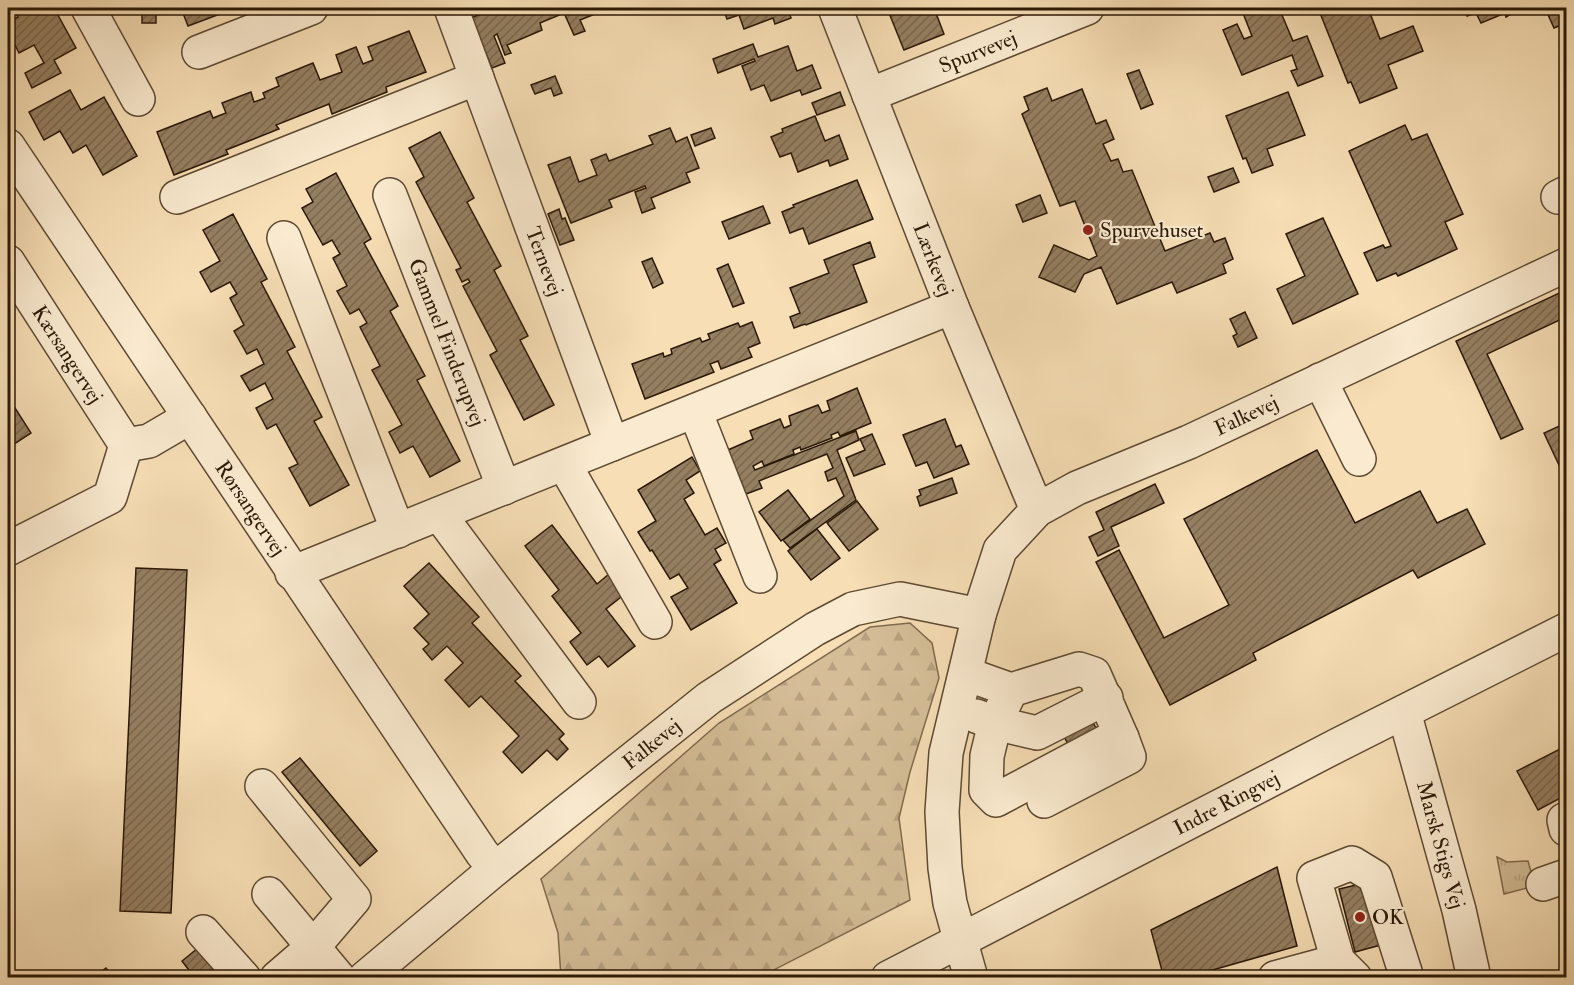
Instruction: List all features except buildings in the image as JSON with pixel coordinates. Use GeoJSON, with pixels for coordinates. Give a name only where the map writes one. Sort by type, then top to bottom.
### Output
{"type":"FeatureCollection","features":[{"type":"Feature","properties":{"kind":"street"},"geometry":{"type":"LineString","coordinates":[[88,8],[138,99]]}},
{"type":"Feature","properties":{"kind":"street"},"geometry":{"type":"LineString","coordinates":[[199,52],[311,8]]}},
{"type":"Feature","properties":{"kind":"street","name":"Ternevej"},"geometry":{"type":"LineString","coordinates":[[451,8],[612,444]]}},
{"type":"Feature","properties":{"kind":"street","name":"Lærkevej"},"geometry":{"type":"LineString","coordinates":[[835,8],[952,307],[1037,510]]}},
{"type":"Feature","properties":{"kind":"street","name":"Spurvevej"},"geometry":{"type":"LineString","coordinates":[[869,95],[1087,8]]}},
{"type":"Feature","properties":{"kind":"street"},"geometry":{"type":"LineString","coordinates":[[177,197],[477,78]]}},
{"type":"Feature","properties":{"kind":"street","name":"Rørsangervej"},"geometry":{"type":"LineString","coordinates":[[8,146],[292,573],[495,869]]}},
{"type":"Feature","properties":{"kind":"street","name":"Gammel Finderupvej"},"geometry":{"type":"LineString","coordinates":[[390,195],[504,488]]}},
{"type":"Feature","properties":{"kind":"street"},"geometry":{"type":"LineString","coordinates":[[284,238],[398,531]]}},
{"type":"Feature","properties":{"kind":"street","name":"Kærsangervej"},"geometry":{"type":"LineString","coordinates":[[8,262],[126,445]]}},
{"type":"Feature","properties":{"kind":"street","name":"Falkevej"},"geometry":{"type":"LineString","coordinates":[[971,978],[950,903],[945,868],[942,812],[946,753],[979,615],[1000,550],[1037,510],[1077,488],[1189,442],[1566,265]]}},
{"type":"Feature","properties":{"kind":"street"},"geometry":{"type":"LineString","coordinates":[[292,573],[952,307]]}},
{"type":"Feature","properties":{"kind":"street"},"geometry":{"type":"LineString","coordinates":[[1320,380],[1359,459]]}},
{"type":"Feature","properties":{"kind":"street"},"geometry":{"type":"LineString","coordinates":[[695,411],[760,576]]}},
{"type":"Feature","properties":{"kind":"street"},"geometry":{"type":"LineString","coordinates":[[8,549],[110,497],[126,445],[149,441],[190,417]]}},
{"type":"Feature","properties":{"kind":"street"},"geometry":{"type":"LineString","coordinates":[[564,464],[655,622]]}},
{"type":"Feature","properties":{"kind":"street"},"geometry":{"type":"LineString","coordinates":[[440,514],[579,702]]}},
{"type":"Feature","properties":{"kind":"street","name":"Falkevej"},"geometry":{"type":"LineString","coordinates":[[365,978],[495,869],[709,698],[815,629],[852,609],[900,599],[979,615]]}},
{"type":"Feature","properties":{"kind":"street","name":"Indre Ringvej"},"geometry":{"type":"LineString","coordinates":[[888,978],[1566,630]]}},
{"type":"Feature","properties":{"kind":"street"},"geometry":{"type":"LineString","coordinates":[[966,674],[1011,690],[1079,669],[1094,674],[1122,738],[1112,739],[996,800],[987,790],[987,756],[995,723],[1011,690]]}},
{"type":"Feature","properties":{"kind":"street"},"geometry":{"type":"LineString","coordinates":[[958,709],[995,723],[1037,733],[1106,698]]}},
{"type":"Feature","properties":{"kind":"street","name":"Marsk Stigs Vej"},"geometry":{"type":"LineString","coordinates":[[1404,712],[1459,910],[1474,978]]}},
{"type":"Feature","properties":{"kind":"street"},"geometry":{"type":"LineString","coordinates":[[262,786],[354,898],[314,947],[277,978]]}},
{"type":"Feature","properties":{"kind":"street"},"geometry":{"type":"LineString","coordinates":[[1566,819],[1564,820],[1566,829]]}},
{"type":"Feature","properties":{"kind":"street"},"geometry":{"type":"LineString","coordinates":[[1275,978],[1346,969],[1314,878],[1352,863],[1375,877],[1407,978]]}},
{"type":"Feature","properties":{"kind":"street"},"geometry":{"type":"LineString","coordinates":[[269,894],[339,978]]}},
{"type":"Feature","properties":{"kind":"street"},"geometry":{"type":"LineString","coordinates":[[203,932],[244,978]]}},
{"type":"Feature","properties":{"kind":"green space"},"geometry":{"type":"Polygon","coordinates":[[[910,623],[932,643],[939,678],[910,772],[899,818],[910,900],[760,977],[561,977],[558,933],[541,879],[719,723],[870,627],[910,623]]]}},
{"type":"Feature","properties":{"kind":"green space"},"geometry":{"type":"Polygon","coordinates":[[[1497,857],[1507,862],[1528,861],[1535,886],[1504,894],[1497,857]]]}},
{"type":"Feature","properties":{"kind":"place","name":"Spurvehuset"},"geometry":{"type":"Point","coordinates":[1088,230]}},
{"type":"Feature","properties":{"kind":"place","name":"OK"},"geometry":{"type":"Point","coordinates":[1360,917]}}]}
